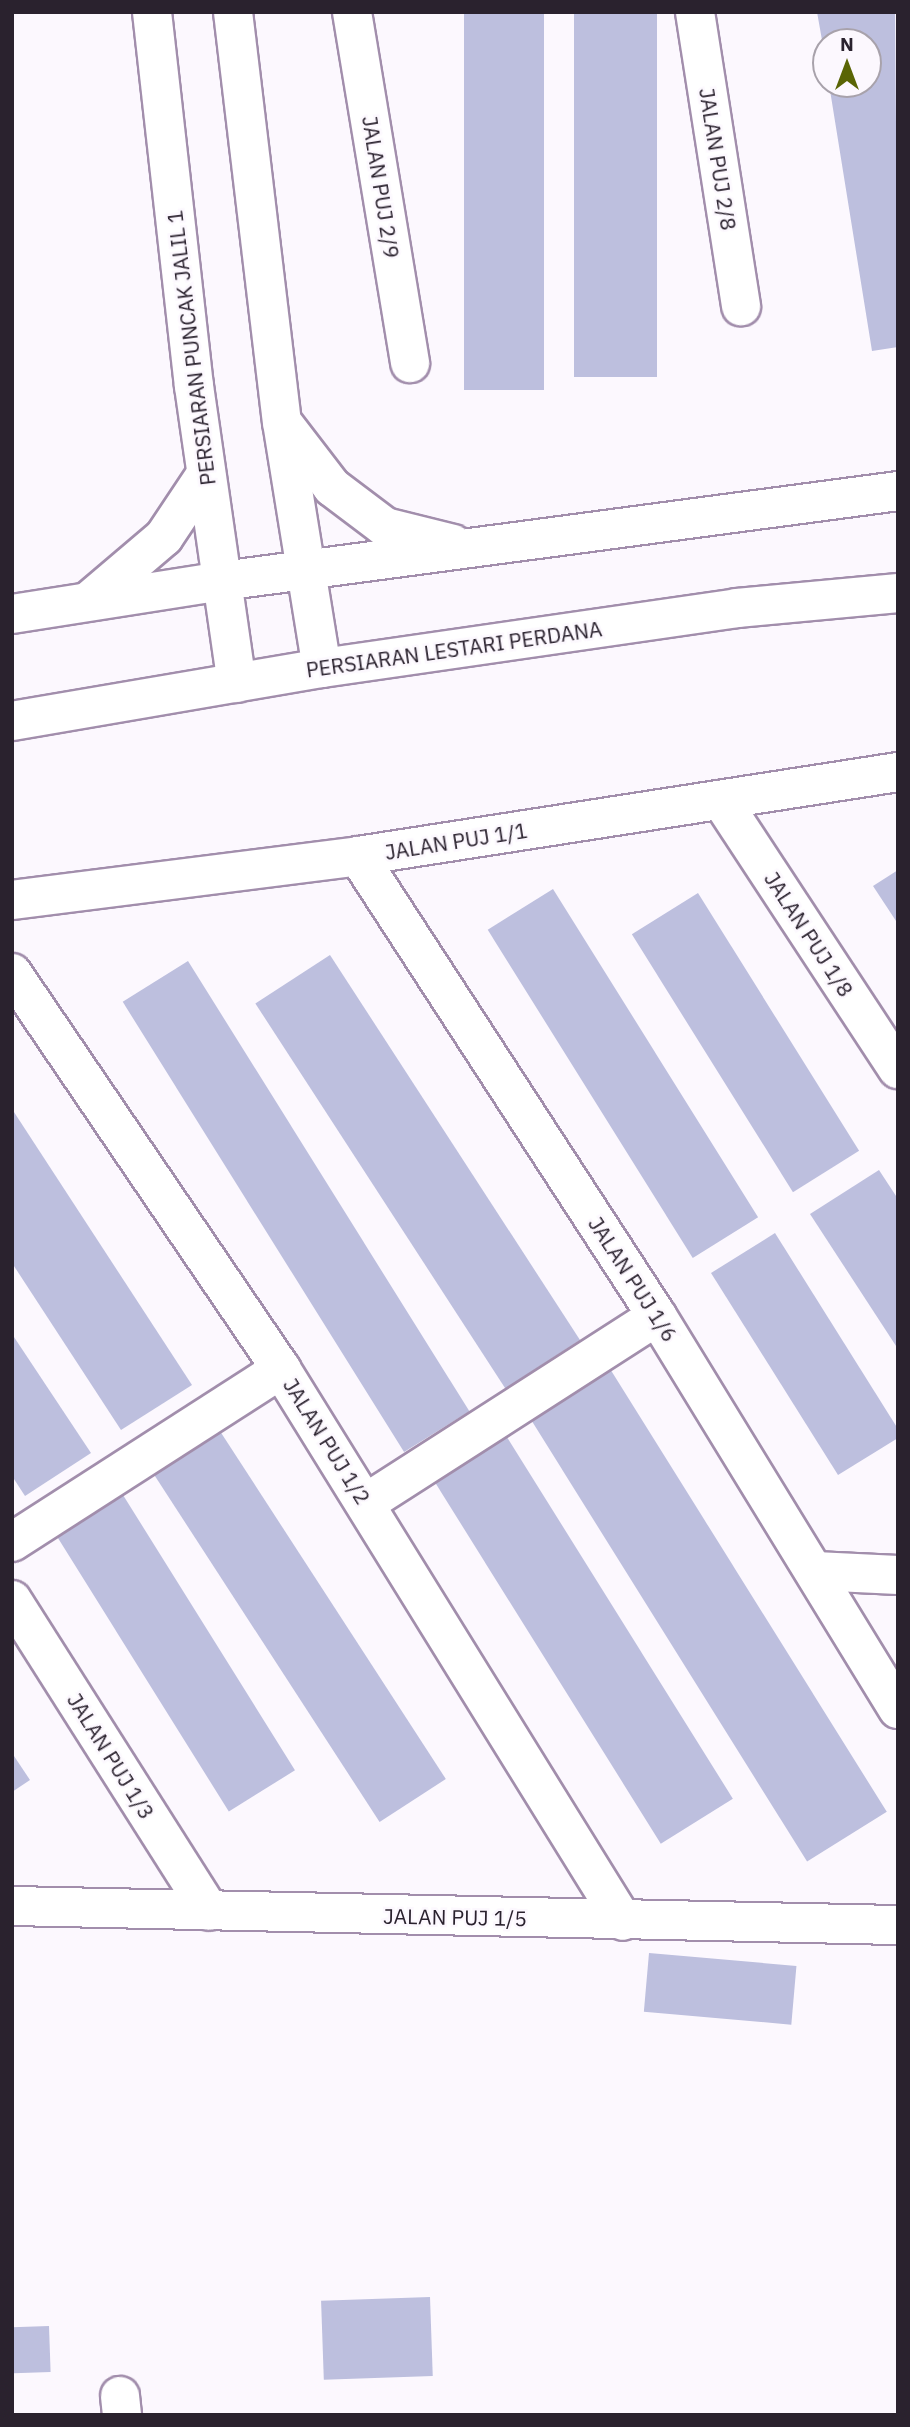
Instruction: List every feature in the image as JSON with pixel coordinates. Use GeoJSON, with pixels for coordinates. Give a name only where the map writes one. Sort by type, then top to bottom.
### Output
{"type":"FeatureCollection","features":[{"type":"Feature","properties":{"kind":"street","name":"PERSIARAN PUNCAK JALIL 1"},"geometry":{"type":"LineString","coordinates":[[152,12],[206,474],[237,682]]}},
{"type":"Feature","properties":{"kind":"street"},"geometry":{"type":"LineString","coordinates":[[233,12],[282,422],[322,668]]}},
{"type":"Feature","properties":{"kind":"street","name":"JALAN PUJ 2/9"},"geometry":{"type":"LineString","coordinates":[[352,12],[410,363]]}},
{"type":"Feature","properties":{"kind":"street","name":"JALAN PUJ 2/8"},"geometry":{"type":"LineString","coordinates":[[695,12],[741,306]]}},
{"type":"Feature","properties":{"kind":"street"},"geometry":{"type":"LineString","coordinates":[[282,422],[332,487],[385,527],[474,549]]}},
{"type":"Feature","properties":{"kind":"street"},"geometry":{"type":"LineString","coordinates":[[88,602],[164,537],[206,474]]}},
{"type":"Feature","properties":{"kind":"street"},"geometry":{"type":"LineString","coordinates":[[12,614],[222,580],[474,549],[898,491]]}},
{"type":"Feature","properties":{"kind":"street","name":"PERSIARAN LESTARI PERDANA"},"geometry":{"type":"LineString","coordinates":[[12,721],[322,668],[737,608],[898,593]]}},
{"type":"Feature","properties":{"kind":"street","name":"JALAN PUJ 1/1"},"geometry":{"type":"LineString","coordinates":[[12,900],[358,856],[898,772]]}},
{"type":"Feature","properties":{"kind":"street","name":"JALAN PUJ 1/8"},"geometry":{"type":"LineString","coordinates":[[721,800],[898,1069]]}},
{"type":"Feature","properties":{"kind":"street","name":"JALAN PUJ 1/6"},"geometry":{"type":"LineString","coordinates":[[358,856],[657,1317],[898,1709]]}},
{"type":"Feature","properties":{"kind":"street","name":"JALAN PUJ 1/2"},"geometry":{"type":"LineString","coordinates":[[12,973],[281,1369],[623,1921]]}},
{"type":"Feature","properties":{"kind":"street"},"geometry":{"type":"LineString","coordinates":[[366,1503],[657,1317]]}},
{"type":"Feature","properties":{"kind":"street"},"geometry":{"type":"LineString","coordinates":[[12,1542],[281,1369]]}},
{"type":"Feature","properties":{"kind":"street"},"geometry":{"type":"LineString","coordinates":[[815,1572],[898,1575]]}},
{"type":"Feature","properties":{"kind":"street","name":"JALAN PUJ 1/3"},"geometry":{"type":"LineString","coordinates":[[12,1600],[209,1911]]}},
{"type":"Feature","properties":{"kind":"street","name":"JALAN PUJ 1/5"},"geometry":{"type":"LineString","coordinates":[[12,1906],[898,1925]]}},
{"type":"Feature","properties":{"kind":"building"},"geometry":{"type":"Polygon","coordinates":[[[464,12],[544,12],[544,390],[464,390],[464,12]]]}},
{"type":"Feature","properties":{"kind":"building"},"geometry":{"type":"Polygon","coordinates":[[[574,12],[657,12],[657,377],[574,377],[574,12]]]}},
{"type":"Feature","properties":{"kind":"building"},"geometry":{"type":"Polygon","coordinates":[[[817,12],[895,12],[898,347],[872,351],[831,98],[882,98],[882,28],[820,28],[817,12]]]}},
{"type":"Feature","properties":{"kind":"building"},"geometry":{"type":"Polygon","coordinates":[[[898,870],[898,924],[873,886],[898,870]]]}},
{"type":"Feature","properties":{"kind":"building"},"geometry":{"type":"Polygon","coordinates":[[[553,889],[758,1217],[693,1258],[488,930],[553,889]]]}},
{"type":"Feature","properties":{"kind":"building"},"geometry":{"type":"Polygon","coordinates":[[[698,893],[859,1151],[793,1192],[632,934],[698,893]]]}},
{"type":"Feature","properties":{"kind":"building"},"geometry":{"type":"Polygon","coordinates":[[[330,955],[580,1340],[505,1388],[255,1003],[330,955]]]}},
{"type":"Feature","properties":{"kind":"building"},"geometry":{"type":"Polygon","coordinates":[[[188,961],[469,1411],[404,1452],[123,1002],[188,961]]]}},
{"type":"Feature","properties":{"kind":"building"},"geometry":{"type":"Polygon","coordinates":[[[12,1109],[192,1385],[121,1430],[12,1263],[12,1109]]]}},
{"type":"Feature","properties":{"kind":"building"},"geometry":{"type":"Polygon","coordinates":[[[879,1170],[898,1199],[898,1349],[810,1214],[879,1170]]]}},
{"type":"Feature","properties":{"kind":"building"},"geometry":{"type":"Polygon","coordinates":[[[775,1233],[898,1429],[898,1438],[838,1475],[711,1273],[775,1233]]]}},
{"type":"Feature","properties":{"kind":"building"},"geometry":{"type":"Polygon","coordinates":[[[12,1334],[91,1453],[25,1496],[12,1476],[12,1334]]]}},
{"type":"Feature","properties":{"kind":"building"},"geometry":{"type":"Polygon","coordinates":[[[607,1364],[887,1812],[807,1862],[527,1414],[607,1364]]]}},
{"type":"Feature","properties":{"kind":"building"},"geometry":{"type":"Polygon","coordinates":[[[216,1425],[446,1779],[380,1822],[150,1468],[216,1425]]]}},
{"type":"Feature","properties":{"kind":"building"},"geometry":{"type":"Polygon","coordinates":[[[505,1434],[733,1799],[661,1844],[433,1479],[505,1434]]]}},
{"type":"Feature","properties":{"kind":"building"},"geometry":{"type":"Polygon","coordinates":[[[118,1487],[295,1770],[229,1812],[52,1528],[118,1487]]]}},
{"type":"Feature","properties":{"kind":"building"},"geometry":{"type":"Polygon","coordinates":[[[12,1753],[30,1780],[12,1792],[12,1753]]]}},
{"type":"Feature","properties":{"kind":"building"},"geometry":{"type":"Polygon","coordinates":[[[649,1953],[796,1966],[791,2025],[644,2012],[649,1953]]]}},
{"type":"Feature","properties":{"kind":"building"},"geometry":{"type":"Polygon","coordinates":[[[430,2297],[433,2376],[324,2380],[321,2301],[430,2297]]]}},
{"type":"Feature","properties":{"kind":"building"},"geometry":{"type":"Polygon","coordinates":[[[49,2326],[51,2372],[14,2373],[12,2327],[49,2326]]]}}]}
